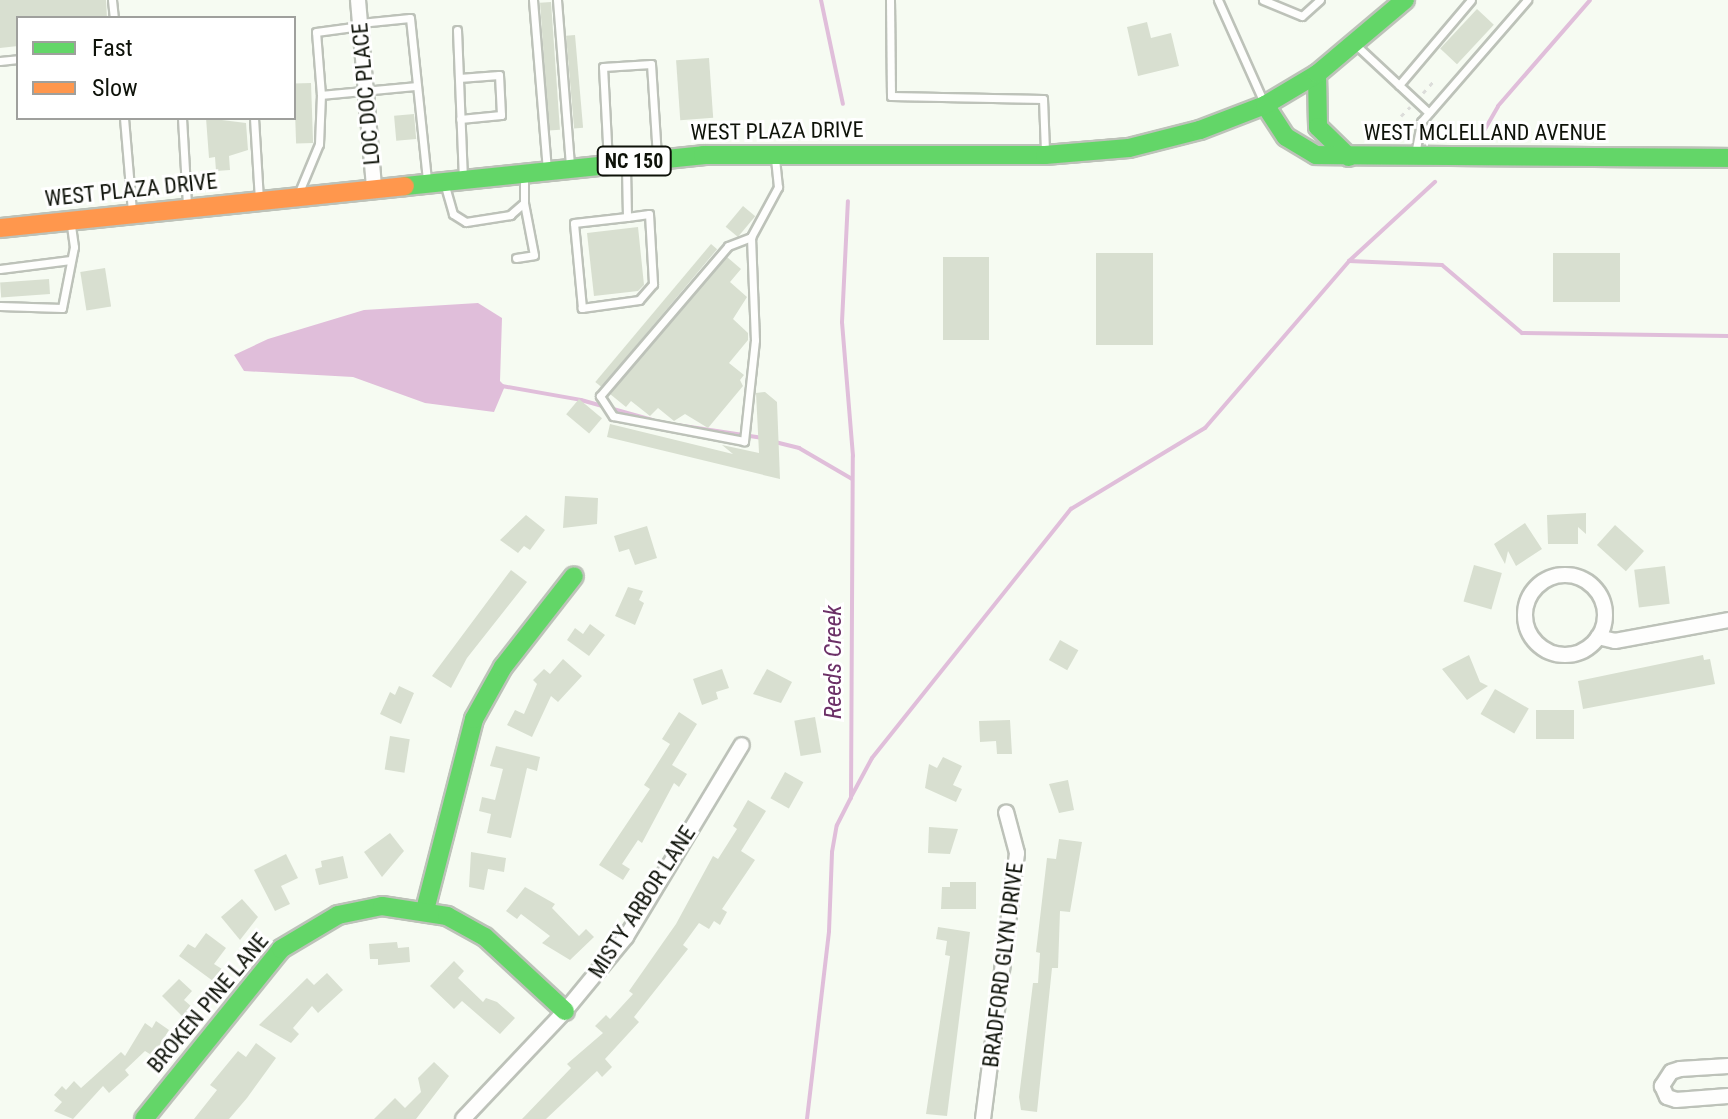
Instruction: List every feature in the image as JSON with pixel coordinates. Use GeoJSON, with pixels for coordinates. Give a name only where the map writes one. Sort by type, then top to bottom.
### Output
{"type":"FeatureCollection","features":[{"type":"Feature","properties":{"kind":"street","name":"LOC DOC PLACE"},"geometry":{"type":"LineString","coordinates":[[358,0],[374,188]]}},
{"type":"Feature","properties":{"kind":"street","name":"NC 150"},"geometry":{"type":"LineString","coordinates":[[1265,105],[1317,74],[1405,0]]}},
{"type":"Feature","properties":{"kind":"street"},"geometry":{"type":"LineString","coordinates":[[1317,74],[1318,127],[1328,142],[1349,157]]}},
{"type":"Feature","properties":{"kind":"street","name":"WEST PLAZA DRIVE"},"geometry":{"type":"LineString","coordinates":[[0,228],[657,159],[775,153],[1045,155],[1151,144],[1265,105]]}},
{"type":"Feature","properties":{"kind":"street","name":"WEST MCLELLAND AVENUE"},"geometry":{"type":"LineString","coordinates":[[1265,105],[1286,137],[1305,151],[1349,157],[1728,158]]}},
{"type":"Feature","properties":{"kind":"street"},"geometry":{"type":"LineString","coordinates":[[425,910],[455,778],[474,719],[503,667],[574,576]]}},
{"type":"Feature","properties":{"kind":"street"},"geometry":{"type":"LineString","coordinates":[[1598,637],[1604,607],[1587,582],[1556,576],[1531,593],[1525,624],[1543,649],[1573,655],[1598,637],[1615,641],[1728,620]]}},
{"type":"Feature","properties":{"kind":"street","name":"MISTY ARBOR LANE"},"geometry":{"type":"LineString","coordinates":[[463,1119],[565,1011],[626,937],[742,745]]}},
{"type":"Feature","properties":{"kind":"street","name":"BRADFORD GLYN DRIVE"},"geometry":{"type":"LineString","coordinates":[[983,1119],[1017,853],[1006,812]]}},
{"type":"Feature","properties":{"kind":"street","name":"BROKEN PINE LANE"},"geometry":{"type":"LineString","coordinates":[[144,1119],[265,967],[299,934],[338,915],[382,906],[425,910],[485,937],[565,1011]]}},
{"type":"Feature","properties":{"kind":"street"},"geometry":{"type":"LineString","coordinates":[[1728,1066],[1680,1069],[1671,1072],[1662,1086],[1667,1097],[1676,1100],[1728,1096]]}},
{"type":"Feature","properties":{"kind":"lane"},"geometry":{"type":"LineString","coordinates":[[533,0],[547,170]]}},
{"type":"Feature","properties":{"kind":"lane"},"geometry":{"type":"LineString","coordinates":[[557,0],[571,168]]}},
{"type":"Feature","properties":{"kind":"lane"},"geometry":{"type":"LineString","coordinates":[[890,0],[891,96],[1043,99],[1045,155]]}},
{"type":"Feature","properties":{"kind":"lane"},"geometry":{"type":"LineString","coordinates":[[1218,0],[1265,105]]}},
{"type":"Feature","properties":{"kind":"lane"},"geometry":{"type":"LineString","coordinates":[[1263,0],[1302,16],[1320,0]]}},
{"type":"Feature","properties":{"kind":"lane"},"geometry":{"type":"LineString","coordinates":[[1399,85],[1471,0]]}},
{"type":"Feature","properties":{"kind":"lane"},"geometry":{"type":"LineString","coordinates":[[1415,157],[1421,122],[1527,0]]}},
{"type":"Feature","properties":{"kind":"lane"},"geometry":{"type":"LineString","coordinates":[[298,196],[319,144],[321,95],[316,32],[410,18],[417,86],[435,182],[453,214],[466,222],[510,215],[524,203]]}},
{"type":"Feature","properties":{"kind":"lane"},"geometry":{"type":"LineString","coordinates":[[457,30],[463,179]]}},
{"type":"Feature","properties":{"kind":"lane"},"geometry":{"type":"LineString","coordinates":[[1355,44],[1429,113]]}},
{"type":"Feature","properties":{"kind":"lane"},"geometry":{"type":"LineString","coordinates":[[627,217],[603,67],[651,64],[657,159]]}},
{"type":"Feature","properties":{"kind":"lane"},"geometry":{"type":"LineString","coordinates":[[459,78],[499,75],[501,115],[460,119]]}},
{"type":"Feature","properties":{"kind":"lane"},"geometry":{"type":"LineString","coordinates":[[321,95],[417,86]]}},
{"type":"Feature","properties":{"kind":"lane"},"geometry":{"type":"LineString","coordinates":[[124,120],[132,214]]}},
{"type":"Feature","properties":{"kind":"lane"},"geometry":{"type":"LineString","coordinates":[[182,120],[187,208]]}},
{"type":"Feature","properties":{"kind":"lane"},"geometry":{"type":"LineString","coordinates":[[254,120],[259,201]]}},
{"type":"Feature","properties":{"kind":"lane"},"geometry":{"type":"LineString","coordinates":[[751,237],[728,246],[600,396],[613,416],[744,441],[755,340],[751,237],[778,187],[775,153]]}},
{"type":"Feature","properties":{"kind":"lane"},"geometry":{"type":"LineString","coordinates":[[516,258],[534,255],[524,203],[524,173]]}},
{"type":"Feature","properties":{"kind":"lane"},"geometry":{"type":"LineString","coordinates":[[649,214],[653,284],[639,300],[582,308],[574,223],[627,217],[649,214]]}},
{"type":"Feature","properties":{"kind":"lane"},"geometry":{"type":"LineString","coordinates":[[0,306],[62,308],[74,247],[70,220]]}},
{"type":"Feature","properties":{"kind":"lane"},"geometry":{"type":"LineString","coordinates":[[0,269],[70,260]]}},
{"type":"Feature","properties":{"kind":"shaded area"},"geometry":{"type":"Polygon","coordinates":[[[478,303],[502,318],[500,381],[505,386],[494,412],[425,403],[353,377],[244,371],[234,355],[268,339],[364,310],[478,303]]]}},
{"type":"Feature","properties":{"kind":"building"},"geometry":{"type":"Polygon","coordinates":[[[0,0],[106,0],[107,16],[16,16],[16,46],[0,48],[0,0]]]}},
{"type":"Feature","properties":{"kind":"building"},"geometry":{"type":"Polygon","coordinates":[[[551,2],[560,130],[549,130],[540,3],[551,2]]]}},
{"type":"Feature","properties":{"kind":"building"},"geometry":{"type":"Polygon","coordinates":[[[1477,9],[1494,25],[1457,64],[1440,48],[1477,9]]]}},
{"type":"Feature","properties":{"kind":"building"},"geometry":{"type":"Polygon","coordinates":[[[1147,22],[1151,38],[1171,33],[1179,66],[1138,76],[1127,27],[1147,22]]]}},
{"type":"Feature","properties":{"kind":"building"},"geometry":{"type":"Polygon","coordinates":[[[575,35],[583,128],[574,128],[566,36],[575,35]]]}},
{"type":"Feature","properties":{"kind":"building"},"geometry":{"type":"Polygon","coordinates":[[[709,58],[713,118],[680,120],[676,60],[709,58]]]}},
{"type":"Feature","properties":{"kind":"building"},"geometry":{"type":"Polygon","coordinates":[[[311,83],[313,143],[296,144],[296,84],[311,83]]]}},
{"type":"Feature","properties":{"kind":"building"},"geometry":{"type":"Polygon","coordinates":[[[414,114],[416,139],[396,141],[394,116],[414,114]]]}},
{"type":"Feature","properties":{"kind":"building"},"geometry":{"type":"Polygon","coordinates":[[[206,120],[246,123],[248,150],[229,156],[230,170],[216,171],[215,157],[209,158],[206,120]]]}},
{"type":"Feature","properties":{"kind":"building"},"geometry":{"type":"Polygon","coordinates":[[[743,206],[755,216],[738,237],[726,227],[743,206]]]}},
{"type":"Feature","properties":{"kind":"building"},"geometry":{"type":"Polygon","coordinates":[[[638,227],[644,285],[638,291],[594,296],[587,233],[638,227]]]}},
{"type":"Feature","properties":{"kind":"building"},"geometry":{"type":"Polygon","coordinates":[[[711,244],[717,249],[601,387],[595,382],[711,244]]]}},
{"type":"Feature","properties":{"kind":"building"},"geometry":{"type":"Polygon","coordinates":[[[1096,253],[1153,253],[1153,345],[1096,345],[1096,253]]]}},
{"type":"Feature","properties":{"kind":"building"},"geometry":{"type":"Polygon","coordinates":[[[1553,253],[1620,253],[1620,302],[1553,302],[1553,253]]]}},
{"type":"Feature","properties":{"kind":"building"},"geometry":{"type":"Polygon","coordinates":[[[727,257],[741,269],[730,282],[747,297],[733,319],[748,333],[748,340],[729,363],[744,375],[740,380],[743,386],[708,428],[685,414],[674,421],[658,408],[650,416],[631,401],[626,407],[610,394],[727,257]]]}},
{"type":"Feature","properties":{"kind":"building"},"geometry":{"type":"Polygon","coordinates":[[[943,257],[989,257],[989,340],[943,340],[943,257]]]}},
{"type":"Feature","properties":{"kind":"building"},"geometry":{"type":"Polygon","coordinates":[[[105,268],[111,307],[86,310],[80,272],[105,268]]]}},
{"type":"Feature","properties":{"kind":"building"},"geometry":{"type":"Polygon","coordinates":[[[49,279],[50,294],[1,297],[0,282],[49,279]]]}},
{"type":"Feature","properties":{"kind":"building"},"geometry":{"type":"Polygon","coordinates":[[[765,392],[777,402],[780,479],[607,437],[610,424],[733,454],[722,445],[759,453],[756,393],[765,392]]]}},
{"type":"Feature","properties":{"kind":"building"},"geometry":{"type":"Polygon","coordinates":[[[579,399],[602,418],[589,434],[566,414],[579,399]]]}},
{"type":"Feature","properties":{"kind":"building"},"geometry":{"type":"Polygon","coordinates":[[[565,496],[598,498],[597,524],[563,528],[565,496]]]}},
{"type":"Feature","properties":{"kind":"building"},"geometry":{"type":"Polygon","coordinates":[[[1586,513],[1586,534],[1578,527],[1578,544],[1548,544],[1547,515],[1586,513]]]}},
{"type":"Feature","properties":{"kind":"building"},"geometry":{"type":"Polygon","coordinates":[[[526,515],[545,530],[530,550],[524,546],[518,553],[500,540],[526,515]]]}},
{"type":"Feature","properties":{"kind":"building"},"geometry":{"type":"Polygon","coordinates":[[[1525,523],[1542,549],[1516,566],[1508,551],[1505,564],[1494,544],[1525,523]]]}},
{"type":"Feature","properties":{"kind":"building"},"geometry":{"type":"Polygon","coordinates":[[[1615,525],[1644,551],[1626,571],[1597,545],[1615,525]]]}},
{"type":"Feature","properties":{"kind":"building"},"geometry":{"type":"Polygon","coordinates":[[[647,526],[657,558],[635,565],[629,549],[619,552],[614,536],[647,526]]]}},
{"type":"Feature","properties":{"kind":"building"},"geometry":{"type":"Polygon","coordinates":[[[1474,565],[1502,573],[1491,610],[1464,602],[1474,565]]]}},
{"type":"Feature","properties":{"kind":"building"},"geometry":{"type":"Polygon","coordinates":[[[1665,566],[1670,604],[1639,607],[1634,570],[1665,566]]]}},
{"type":"Feature","properties":{"kind":"building"},"geometry":{"type":"Polygon","coordinates":[[[511,570],[527,582],[467,658],[451,688],[432,676],[511,570]]]}},
{"type":"Feature","properties":{"kind":"building"},"geometry":{"type":"Polygon","coordinates":[[[628,587],[643,591],[639,600],[644,603],[635,625],[615,616],[628,587]]]}},
{"type":"Feature","properties":{"kind":"building"},"geometry":{"type":"Polygon","coordinates":[[[590,624],[605,635],[589,656],[567,640],[575,628],[583,634],[590,624]]]}},
{"type":"Feature","properties":{"kind":"building"},"geometry":{"type":"Polygon","coordinates":[[[1060,640],[1078,650],[1067,670],[1049,660],[1060,640]]]}},
{"type":"Feature","properties":{"kind":"building"},"geometry":{"type":"Polygon","coordinates":[[[1469,655],[1480,682],[1488,686],[1467,700],[1442,669],[1469,655]]]}},
{"type":"Feature","properties":{"kind":"building"},"geometry":{"type":"Polygon","coordinates":[[[1703,655],[1704,660],[1710,659],[1715,684],[1583,709],[1578,681],[1703,655]]]}},
{"type":"Feature","properties":{"kind":"building"},"geometry":{"type":"Polygon","coordinates":[[[563,659],[582,676],[558,702],[551,696],[532,737],[507,725],[515,710],[524,714],[537,684],[533,680],[544,669],[550,674],[563,659]]]}},
{"type":"Feature","properties":{"kind":"building"},"geometry":{"type":"Polygon","coordinates":[[[722,669],[729,688],[716,692],[718,699],[702,705],[693,679],[722,669]]]}},
{"type":"Feature","properties":{"kind":"building"},"geometry":{"type":"Polygon","coordinates":[[[767,669],[792,682],[781,703],[753,694],[767,669]]]}},
{"type":"Feature","properties":{"kind":"building"},"geometry":{"type":"Polygon","coordinates":[[[399,686],[414,693],[401,724],[380,714],[390,692],[395,695],[399,686]]]}},
{"type":"Feature","properties":{"kind":"building"},"geometry":{"type":"Polygon","coordinates":[[[1495,689],[1529,708],[1514,734],[1480,714],[1495,689]]]}},
{"type":"Feature","properties":{"kind":"building"},"geometry":{"type":"Polygon","coordinates":[[[1536,710],[1574,710],[1574,739],[1536,739],[1536,710]]]}},
{"type":"Feature","properties":{"kind":"building"},"geometry":{"type":"Polygon","coordinates":[[[679,712],[697,724],[672,765],[687,774],[679,787],[674,783],[642,843],[638,840],[622,864],[630,869],[623,880],[599,865],[650,789],[644,785],[670,744],[662,739],[679,712]]]}},
{"type":"Feature","properties":{"kind":"building"},"geometry":{"type":"Polygon","coordinates":[[[815,717],[821,752],[801,756],[794,721],[815,717]]]}},
{"type":"Feature","properties":{"kind":"building"},"geometry":{"type":"Polygon","coordinates":[[[1010,720],[1012,754],[997,754],[996,741],[980,742],[979,721],[1010,720]]]}},
{"type":"Feature","properties":{"kind":"building"},"geometry":{"type":"Polygon","coordinates":[[[390,736],[410,739],[404,773],[385,770],[390,736]]]}},
{"type":"Feature","properties":{"kind":"building"},"geometry":{"type":"Polygon","coordinates":[[[496,746],[540,757],[537,771],[527,768],[511,838],[487,833],[491,814],[479,811],[482,797],[495,800],[503,769],[490,766],[496,746]]]}},
{"type":"Feature","properties":{"kind":"building"},"geometry":{"type":"Polygon","coordinates":[[[943,757],[962,766],[953,785],[962,789],[956,802],[925,788],[929,764],[937,768],[943,757]]]}},
{"type":"Feature","properties":{"kind":"building"},"geometry":{"type":"Polygon","coordinates":[[[785,772],[803,782],[789,808],[770,798],[785,772]]]}},
{"type":"Feature","properties":{"kind":"building"},"geometry":{"type":"Polygon","coordinates":[[[1068,780],[1074,810],[1059,813],[1049,784],[1068,780]]]}},
{"type":"Feature","properties":{"kind":"building"},"geometry":{"type":"Polygon","coordinates":[[[748,800],[766,811],[741,851],[755,860],[722,909],[727,912],[720,925],[714,921],[709,929],[699,923],[683,945],[688,949],[634,1017],[639,1022],[605,1059],[612,1067],[602,1077],[597,1071],[546,1119],[522,1119],[571,1068],[567,1064],[603,1033],[595,1026],[606,1015],[610,1019],[633,994],[629,991],[676,924],[713,856],[718,859],[737,829],[733,826],[748,800]]]}},
{"type":"Feature","properties":{"kind":"building"},"geometry":{"type":"Polygon","coordinates":[[[929,827],[958,829],[950,854],[928,853],[929,827]]]}},
{"type":"Feature","properties":{"kind":"building"},"geometry":{"type":"Polygon","coordinates":[[[390,833],[404,851],[382,877],[364,852],[390,833]]]}},
{"type":"Feature","properties":{"kind":"building"},"geometry":{"type":"Polygon","coordinates":[[[1059,839],[1082,842],[1070,912],[1060,911],[1058,968],[1052,968],[1037,1112],[1021,1110],[1019,1097],[1033,983],[1038,983],[1040,953],[1036,952],[1047,858],[1056,859],[1059,839]]]}},
{"type":"Feature","properties":{"kind":"building"},"geometry":{"type":"Polygon","coordinates":[[[471,852],[506,858],[504,872],[488,869],[484,890],[469,887],[471,852]]]}},
{"type":"Feature","properties":{"kind":"building"},"geometry":{"type":"Polygon","coordinates":[[[286,854],[298,878],[281,886],[290,904],[275,911],[254,870],[286,854]]]}},
{"type":"Feature","properties":{"kind":"building"},"geometry":{"type":"Polygon","coordinates":[[[343,856],[348,878],[319,885],[315,869],[322,867],[321,861],[343,856]]]}},
{"type":"Feature","properties":{"kind":"building"},"geometry":{"type":"Polygon","coordinates":[[[950,882],[976,882],[976,909],[941,909],[942,887],[950,887],[950,882]]]}},
{"type":"Feature","properties":{"kind":"building"},"geometry":{"type":"Polygon","coordinates":[[[525,887],[555,904],[552,908],[579,936],[586,929],[594,937],[570,960],[542,943],[550,936],[521,914],[517,919],[506,911],[525,887]]]}},
{"type":"Feature","properties":{"kind":"building"},"geometry":{"type":"Polygon","coordinates":[[[242,899],[258,917],[240,940],[221,917],[242,899]]]}},
{"type":"Feature","properties":{"kind":"building"},"geometry":{"type":"Polygon","coordinates":[[[938,927],[970,932],[947,1116],[926,1114],[950,956],[945,955],[947,941],[936,939],[938,927]]]}},
{"type":"Feature","properties":{"kind":"building"},"geometry":{"type":"Polygon","coordinates":[[[206,933],[226,948],[214,964],[222,969],[213,981],[179,956],[188,944],[195,948],[206,933]]]}},
{"type":"Feature","properties":{"kind":"building"},"geometry":{"type":"Polygon","coordinates":[[[397,942],[398,948],[409,947],[410,962],[378,965],[378,959],[370,959],[369,944],[397,942]]]}},
{"type":"Feature","properties":{"kind":"building"},"geometry":{"type":"Polygon","coordinates":[[[454,961],[464,971],[458,978],[483,1002],[486,998],[497,1002],[515,1018],[500,1034],[462,1001],[454,1009],[430,986],[454,961]]]}},
{"type":"Feature","properties":{"kind":"building"},"geometry":{"type":"Polygon","coordinates":[[[327,973],[343,990],[318,1013],[312,1006],[293,1028],[299,1034],[291,1043],[259,1025],[307,978],[314,985],[327,973]]]}},
{"type":"Feature","properties":{"kind":"building"},"geometry":{"type":"Polygon","coordinates":[[[179,979],[192,991],[184,1000],[192,1007],[183,1017],[162,996],[179,979]]]}},
{"type":"Feature","properties":{"kind":"building"},"geometry":{"type":"Polygon","coordinates":[[[156,1021],[169,1030],[153,1056],[145,1051],[125,1070],[129,1075],[109,1093],[103,1086],[73,1119],[54,1111],[62,1102],[54,1095],[62,1086],[66,1090],[74,1081],[81,1088],[121,1052],[125,1056],[145,1023],[152,1028],[156,1021]]]}},
{"type":"Feature","properties":{"kind":"building"},"geometry":{"type":"Polygon","coordinates":[[[256,1043],[276,1058],[247,1098],[229,1119],[194,1119],[217,1090],[210,1085],[238,1051],[246,1057],[256,1043]]]}},
{"type":"Feature","properties":{"kind":"building"},"geometry":{"type":"Polygon","coordinates":[[[434,1062],[449,1076],[416,1119],[374,1119],[395,1098],[405,1108],[421,1092],[418,1078],[434,1062]]]}},
{"type":"Feature","properties":{"kind":"waterway","name":"Reeds Creek"},"geometry":{"type":"LineString","coordinates":[[821,0],[843,104]]}},
{"type":"Feature","properties":{"kind":"waterway"},"geometry":{"type":"LineString","coordinates":[[1481,136],[1498,106],[1590,0]]}},
{"type":"Feature","properties":{"kind":"waterway"},"geometry":{"type":"LineString","coordinates":[[851,797],[872,758],[1071,509],[1205,428],[1349,261],[1435,182]]}},
{"type":"Feature","properties":{"kind":"waterway","name":"Reeds Creek"},"geometry":{"type":"LineString","coordinates":[[807,1119],[829,931],[832,852],[837,825],[851,798],[853,456],[842,322],[848,201]]}},
{"type":"Feature","properties":{"kind":"waterway"},"geometry":{"type":"LineString","coordinates":[[1349,261],[1442,265],[1522,333],[1728,336]]}},
{"type":"Feature","properties":{"kind":"waterway"},"geometry":{"type":"LineString","coordinates":[[502,386],[581,400],[652,420]]}},
{"type":"Feature","properties":{"kind":"waterway"},"geometry":{"type":"LineString","coordinates":[[677,425],[763,438]]}},
{"type":"Feature","properties":{"kind":"waterway"},"geometry":{"type":"LineString","coordinates":[[775,442],[799,448],[852,479]]}},
{"type":"Feature","properties":{"kind":"traffic: fast"},"geometry":{"type":"LineString","coordinates":[[405,186],[703,155],[1045,155],[1129,148],[1200,130],[1265,105],[1317,74],[1405,0]]}},
{"type":"Feature","properties":{"kind":"traffic: fast"},"geometry":{"type":"LineString","coordinates":[[1317,74],[1318,127],[1349,157]]}},
{"type":"Feature","properties":{"kind":"traffic: fast"},"geometry":{"type":"LineString","coordinates":[[1265,105],[1286,137],[1316,155],[1728,158]]}},
{"type":"Feature","properties":{"kind":"traffic: fast"},"geometry":{"type":"LineString","coordinates":[[425,910],[474,719],[503,667],[574,576]]}},
{"type":"Feature","properties":{"kind":"traffic: fast"},"geometry":{"type":"LineString","coordinates":[[144,1119],[281,949],[338,915],[382,906],[447,916],[485,937],[565,1011]]}},
{"type":"Feature","properties":{"kind":"traffic: slow"},"geometry":{"type":"LineString","coordinates":[[0,228],[405,186]]}}]}
